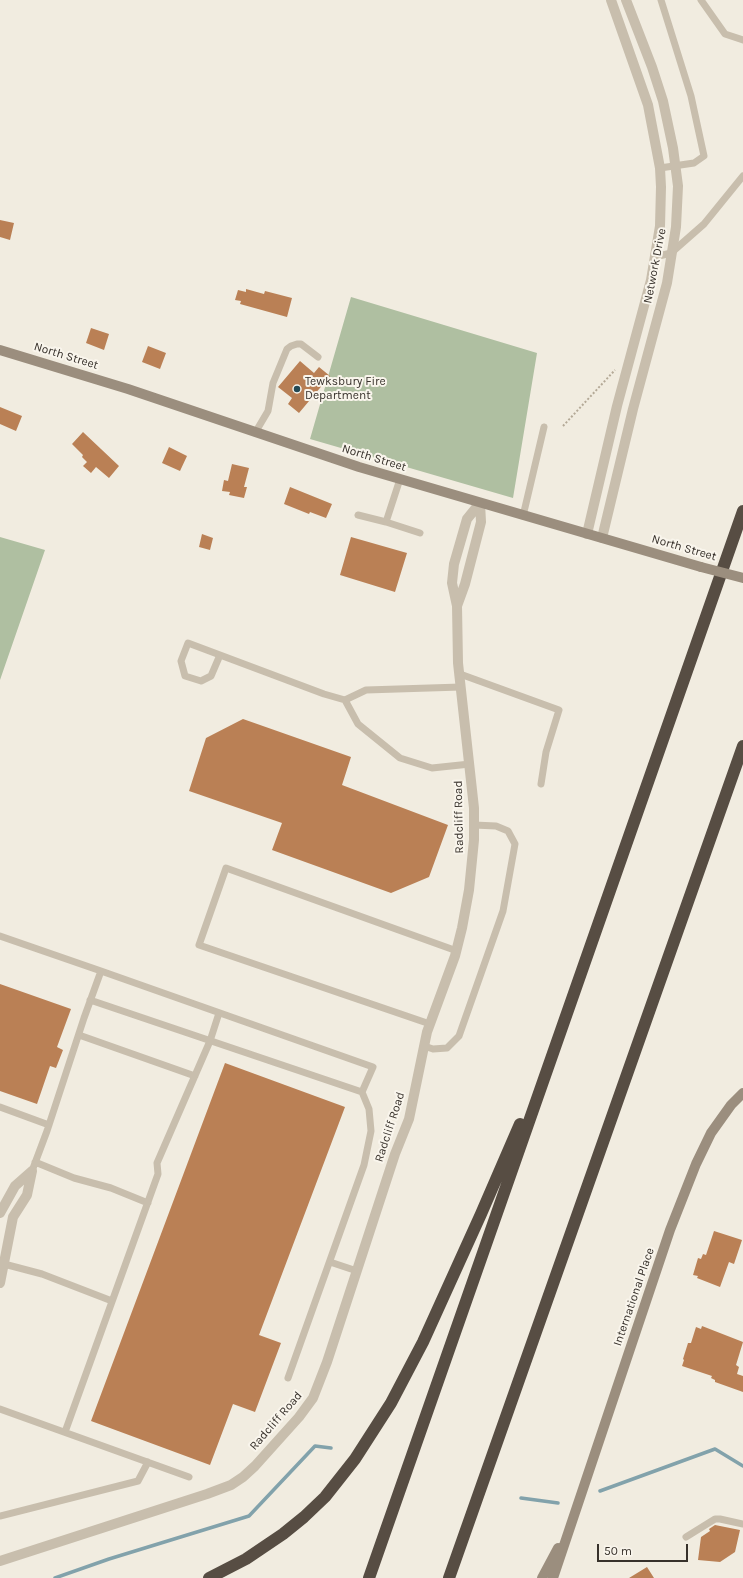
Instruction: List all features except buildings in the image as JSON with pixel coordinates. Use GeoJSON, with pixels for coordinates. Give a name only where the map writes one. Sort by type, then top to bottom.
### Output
{"type":"FeatureCollection","features":[{"type":"Feature","properties":{"kind":"highway"},"geometry":{"type":"LineString","coordinates":[[369,1578],[743,511]]}},
{"type":"Feature","properties":{"kind":"highway"},"geometry":{"type":"LineString","coordinates":[[449,1578],[743,746]]}},
{"type":"Feature","properties":{"kind":"highway"},"geometry":{"type":"LineString","coordinates":[[209,1578],[237,1565],[256,1553],[304,1517],[338,1482],[374,1431],[408,1372],[438,1311],[562,1027]]}},
{"type":"Feature","properties":{"kind":"main road","name":"North Street"},"geometry":{"type":"LineString","coordinates":[[0,350],[99,380],[256,433],[400,479],[523,516],[743,578]]}},
{"type":"Feature","properties":{"kind":"main road","name":"International Place"},"geometry":{"type":"LineString","coordinates":[[553,1578],[670,1230],[696,1164],[711,1133],[731,1105],[743,1093]]}},
{"type":"Feature","properties":{"kind":"main road","name":"International Place"},"geometry":{"type":"LineString","coordinates":[[542,1578],[571,1521]]}},
{"type":"Feature","properties":{"kind":"street","name":"Network Drive"},"geometry":{"type":"LineString","coordinates":[[602,538],[633,409],[667,283],[676,228],[678,186],[676,166],[663,101],[626,0]]}},
{"type":"Feature","properties":{"kind":"street","name":"Network Drive"},"geometry":{"type":"LineString","coordinates":[[587,534],[617,406],[651,280],[660,226],[660,168],[648,106],[614,1]]}},
{"type":"Feature","properties":{"kind":"street"},"geometry":{"type":"LineString","coordinates":[[456,606],[464,584],[481,522],[480,503]]}},
{"type":"Feature","properties":{"kind":"street","name":"Radcliff Road"},"geometry":{"type":"LineString","coordinates":[[0,1561],[227,1487],[243,1477],[300,1417],[313,1398],[327,1362],[395,1154],[409,1119],[424,1046],[430,1024],[456,950],[469,890],[474,825],[470,764],[461,687],[456,606],[452,582],[454,564],[467,519],[480,503]]}},
{"type":"Feature","properties":{"kind":"street"},"geometry":{"type":"LineString","coordinates":[[0,1213],[15,1186],[34,1166]]}},
{"type":"Feature","properties":{"kind":"street"},"geometry":{"type":"LineString","coordinates":[[1,1278],[13,1218],[27,1194],[34,1166]]}},
{"type":"Feature","properties":{"kind":"lane"},"geometry":{"type":"LineString","coordinates":[[660,168],[694,163],[704,156],[691,96],[661,0]]}},
{"type":"Feature","properties":{"kind":"lane"},"geometry":{"type":"LineString","coordinates":[[700,0],[725,34],[743,40]]}},
{"type":"Feature","properties":{"kind":"lane"},"geometry":{"type":"LineString","coordinates":[[655,258],[671,253],[704,224],[743,176]]}},
{"type":"Feature","properties":{"kind":"lane"},"geometry":{"type":"LineString","coordinates":[[256,433],[268,411],[273,383],[287,349],[291,346],[301,344],[318,357]]}},
{"type":"Feature","properties":{"kind":"lane"},"geometry":{"type":"LineString","coordinates":[[523,516],[544,428]]}},
{"type":"Feature","properties":{"kind":"lane"},"geometry":{"type":"LineString","coordinates":[[386,522],[400,479]]}},
{"type":"Feature","properties":{"kind":"lane"},"geometry":{"type":"LineString","coordinates":[[358,515],[420,533]]}},
{"type":"Feature","properties":{"kind":"lane"},"geometry":{"type":"LineString","coordinates":[[220,655],[211,676],[201,681],[185,676],[181,661],[188,643],[220,655],[324,694],[345,700],[366,690],[461,687]]}},
{"type":"Feature","properties":{"kind":"lane"},"geometry":{"type":"LineString","coordinates":[[460,674],[559,710],[546,752],[541,784]]}},
{"type":"Feature","properties":{"kind":"lane"},"geometry":{"type":"LineString","coordinates":[[345,700],[358,724],[400,758],[432,768],[470,764]]}},
{"type":"Feature","properties":{"kind":"lane"},"geometry":{"type":"LineString","coordinates":[[424,1046],[433,1050],[447,1048],[459,1036],[503,911],[515,844],[508,831],[496,826],[474,825]]}},
{"type":"Feature","properties":{"kind":"lane"},"geometry":{"type":"LineString","coordinates":[[430,1024],[199,945],[226,868],[456,950]]}},
{"type":"Feature","properties":{"kind":"lane"},"geometry":{"type":"LineString","coordinates":[[0,936],[373,1067],[362,1092],[369,1109],[371,1131],[364,1165],[288,1378]]}},
{"type":"Feature","properties":{"kind":"lane"},"geometry":{"type":"LineString","coordinates":[[101,971],[34,1166],[111,1188],[148,1203]]}},
{"type":"Feature","properties":{"kind":"lane"},"geometry":{"type":"LineString","coordinates":[[90,1000],[362,1092]]}},
{"type":"Feature","properties":{"kind":"lane"},"geometry":{"type":"LineString","coordinates":[[65,1432],[158,1174],[157,1163],[210,1041],[219,1013]]}},
{"type":"Feature","properties":{"kind":"lane"},"geometry":{"type":"LineString","coordinates":[[78,1035],[195,1076]]}},
{"type":"Feature","properties":{"kind":"lane"},"geometry":{"type":"LineString","coordinates":[[0,1107],[49,1125]]}},
{"type":"Feature","properties":{"kind":"lane"},"geometry":{"type":"LineString","coordinates":[[3,1262],[42,1274],[112,1301]]}},
{"type":"Feature","properties":{"kind":"lane"},"geometry":{"type":"LineString","coordinates":[[330,1262],[357,1271]]}},
{"type":"Feature","properties":{"kind":"lane"},"geometry":{"type":"LineString","coordinates":[[0,1409],[189,1477]]}},
{"type":"Feature","properties":{"kind":"lane"},"geometry":{"type":"LineString","coordinates":[[0,1516],[138,1481],[148,1462]]}},
{"type":"Feature","properties":{"kind":"lane"},"geometry":{"type":"LineString","coordinates":[[686,1537],[715,1519],[743,1524]]}},
{"type":"Feature","properties":{"kind":"path"},"geometry":{"type":"LineString","coordinates":[[562,426],[618,366]]}},
{"type":"Feature","properties":{"kind":"green space"},"geometry":{"type":"Polygon","coordinates":[[[351,297],[537,353],[513,498],[310,439],[351,297]]]}},
{"type":"Feature","properties":{"kind":"green space"},"geometry":{"type":"Polygon","coordinates":[[[0,537],[45,550],[0,680],[0,537]]]}},
{"type":"Feature","properties":{"kind":"waterway"},"geometry":{"type":"LineString","coordinates":[[55,1578],[109,1559],[249,1516],[315,1446],[331,1448]]}},
{"type":"Feature","properties":{"kind":"waterway"},"geometry":{"type":"LineString","coordinates":[[600,1491],[715,1449],[743,1466]]}},
{"type":"Feature","properties":{"kind":"waterway"},"geometry":{"type":"LineString","coordinates":[[521,1498],[558,1503]]}},
{"type":"Feature","properties":{"kind":"place","name":"Tewksbury Fire Department"},"geometry":{"type":"Point","coordinates":[297,389]}}]}
